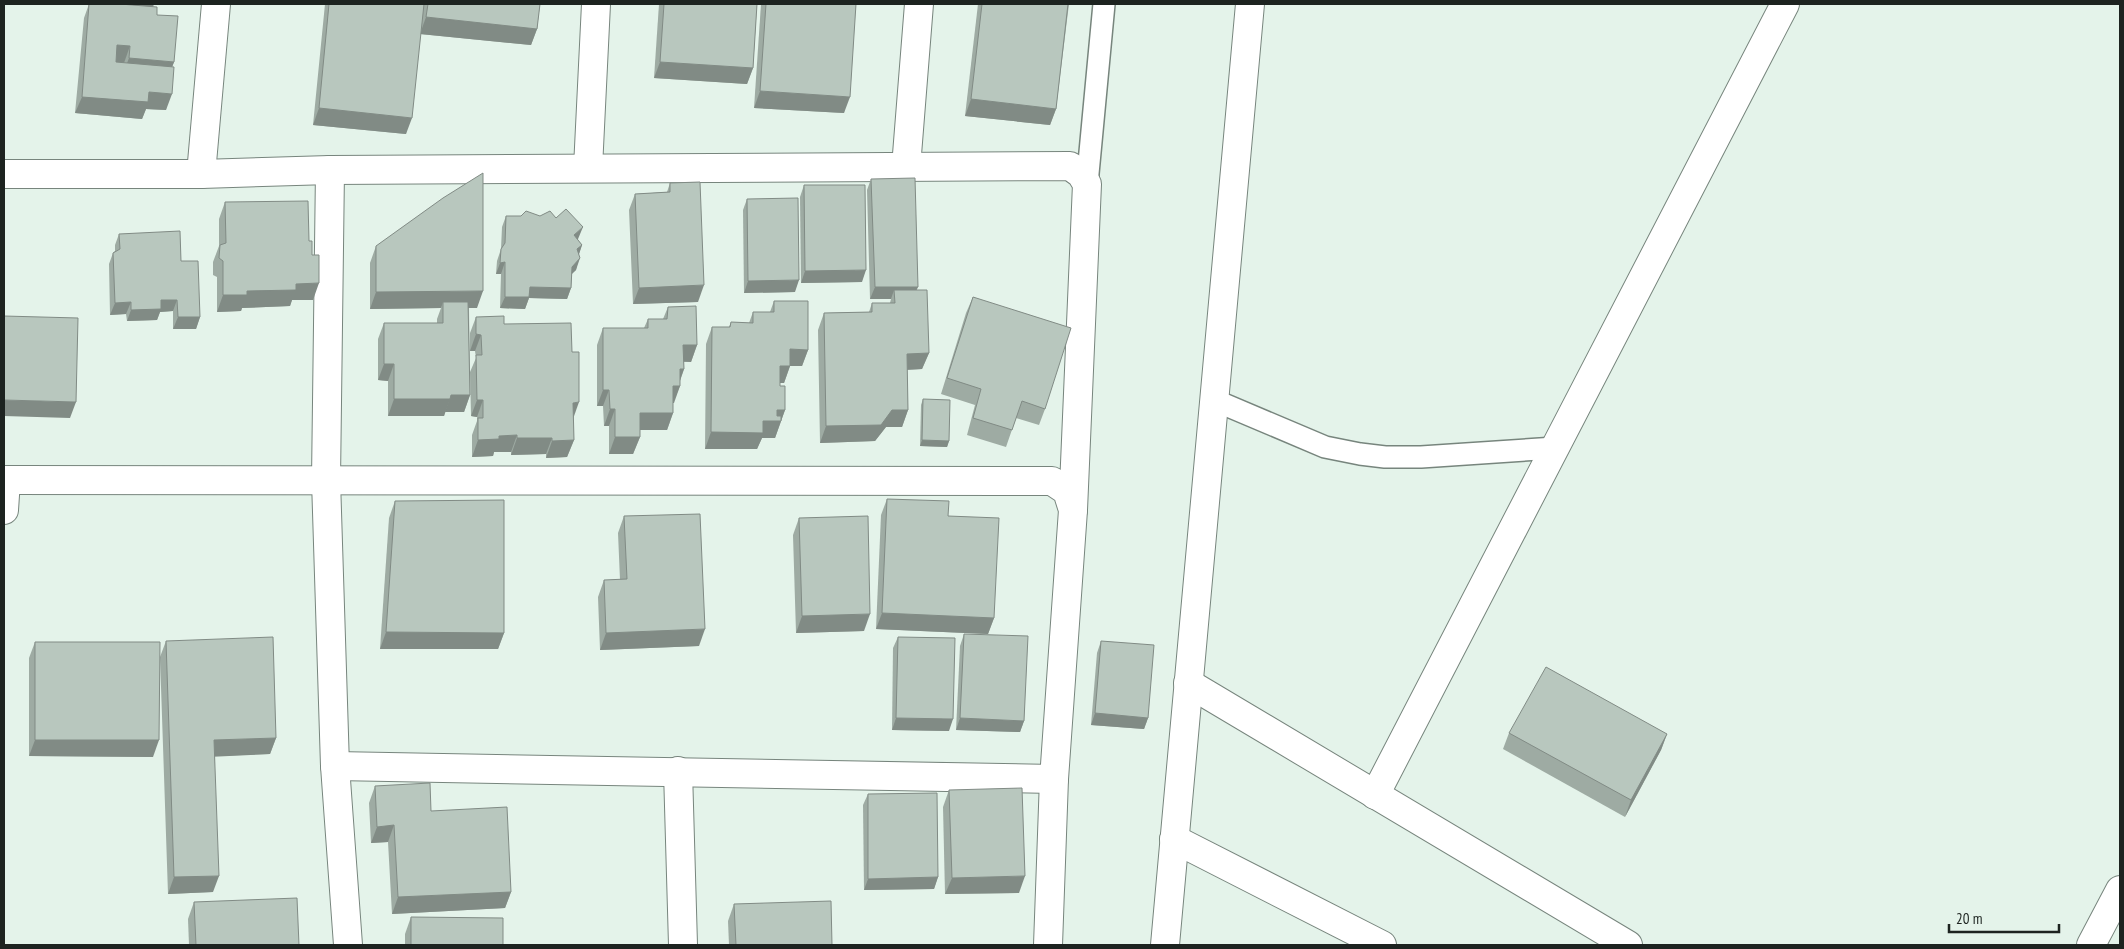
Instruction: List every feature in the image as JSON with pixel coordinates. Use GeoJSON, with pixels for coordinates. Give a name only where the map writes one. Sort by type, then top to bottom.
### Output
{"type":"FeatureCollection","features":[{"type":"Feature","properties":{"kind":"street"},"geometry":{"type":"LineString","coordinates":[[200,174],[216,4]]}},
{"type":"Feature","properties":{"kind":"street"},"geometry":{"type":"LineString","coordinates":[[588,168],[596,4]]}},
{"type":"Feature","properties":{"kind":"street"},"geometry":{"type":"LineString","coordinates":[[906,167],[919,4]]}},
{"type":"Feature","properties":{"kind":"street"},"geometry":{"type":"LineString","coordinates":[[1165,945],[1250,4]]}},
{"type":"Feature","properties":{"kind":"street"},"geometry":{"type":"LineString","coordinates":[[1376,795],[1785,4]]}},
{"type":"Feature","properties":{"kind":"street"},"geometry":{"type":"LineString","coordinates":[[4,174],[200,174],[330,170],[588,168],[1070,166],[1082,174],[1086,184],[1073,510],[1054,779],[1048,945]]}},
{"type":"Feature","properties":{"kind":"street"},"geometry":{"type":"LineString","coordinates":[[330,170],[326,480],[335,766],[348,945]]}},
{"type":"Feature","properties":{"kind":"street"},"geometry":{"type":"LineString","coordinates":[[4,510],[5,480],[326,480],[1052,481],[1067,491],[1073,510]]}},
{"type":"Feature","properties":{"kind":"street"},"geometry":{"type":"LineString","coordinates":[[1188,683],[1628,945]]}},
{"type":"Feature","properties":{"kind":"street"},"geometry":{"type":"LineString","coordinates":[[335,766],[1054,779]]}},
{"type":"Feature","properties":{"kind":"street"},"geometry":{"type":"LineString","coordinates":[[678,771],[683,945]]}},
{"type":"Feature","properties":{"kind":"street"},"geometry":{"type":"LineString","coordinates":[[1174,839],[1382,945]]}},
{"type":"Feature","properties":{"kind":"street"},"geometry":{"type":"LineString","coordinates":[[2091,945],[2120,890]]}},
{"type":"Feature","properties":{"kind":"lane"},"geometry":{"type":"LineString","coordinates":[[1086,184],[1104,4]]}},
{"type":"Feature","properties":{"kind":"lane"},"geometry":{"type":"LineString","coordinates":[[1214,400],[1325,446],[1360,454],[1385,457],[1421,457],[1555,448]]}},
{"type":"Feature","properties":{"kind":"building"},"geometry":{"type":"Polygon","coordinates":[[[89,4],[157,7],[157,15],[178,16],[174,62],[129,58],[130,46],[117,45],[116,62],[174,67],[172,94],[149,92],[148,102],[82,97],[89,4]]]}},
{"type":"Feature","properties":{"kind":"building"},"geometry":{"type":"Polygon","coordinates":[[[329,4],[424,4],[412,118],[319,108],[329,4]]]}},
{"type":"Feature","properties":{"kind":"building"},"geometry":{"type":"Polygon","coordinates":[[[428,4],[540,4],[537,29],[426,17],[428,4]]]}},
{"type":"Feature","properties":{"kind":"building"},"geometry":{"type":"Polygon","coordinates":[[[664,4],[757,4],[753,68],[660,62],[664,4]]]}},
{"type":"Feature","properties":{"kind":"building"},"geometry":{"type":"Polygon","coordinates":[[[766,4],[856,4],[850,97],[760,91],[766,4]]]}},
{"type":"Feature","properties":{"kind":"building"},"geometry":{"type":"Polygon","coordinates":[[[982,4],[1068,4],[1056,109],[971,99],[982,4]]]}},
{"type":"Feature","properties":{"kind":"building"},"geometry":{"type":"Polygon","coordinates":[[[483,173],[483,291],[376,292],[376,246],[443,198],[483,173]]]}},
{"type":"Feature","properties":{"kind":"building"},"geometry":{"type":"Polygon","coordinates":[[[915,178],[918,287],[875,287],[871,179],[915,178]]]}},
{"type":"Feature","properties":{"kind":"building"},"geometry":{"type":"Polygon","coordinates":[[[700,182],[704,285],[639,288],[635,194],[670,192],[670,183],[700,182]]]}},
{"type":"Feature","properties":{"kind":"building"},"geometry":{"type":"Polygon","coordinates":[[[804,185],[865,185],[866,270],[805,271],[804,185]]]}},
{"type":"Feature","properties":{"kind":"building"},"geometry":{"type":"Polygon","coordinates":[[[798,198],[799,280],[748,281],[747,199],[798,198]]]}},
{"type":"Feature","properties":{"kind":"building"},"geometry":{"type":"Polygon","coordinates":[[[308,201],[309,241],[312,241],[312,255],[319,255],[319,283],[296,284],[296,290],[247,291],[247,295],[223,295],[223,261],[219,258],[220,245],[226,243],[225,202],[308,201]]]}},
{"type":"Feature","properties":{"kind":"building"},"geometry":{"type":"Polygon","coordinates":[[[566,209],[583,227],[574,235],[582,245],[577,249],[580,258],[572,267],[571,288],[530,287],[529,297],[505,297],[505,262],[500,263],[501,249],[505,243],[506,216],[521,216],[526,211],[540,216],[550,211],[556,218],[566,209]]]}},
{"type":"Feature","properties":{"kind":"building"},"geometry":{"type":"Polygon","coordinates":[[[180,231],[181,261],[198,261],[200,317],[178,317],[177,300],[161,300],[161,309],[131,310],[131,302],[115,303],[113,253],[120,249],[119,234],[180,231]]]}},
{"type":"Feature","properties":{"kind":"building"},"geometry":{"type":"Polygon","coordinates":[[[894,290],[927,290],[929,353],[907,354],[908,410],[892,410],[881,425],[826,426],[824,313],[872,312],[872,303],[895,303],[894,290]]]}},
{"type":"Feature","properties":{"kind":"building"},"geometry":{"type":"Polygon","coordinates":[[[973,297],[1071,328],[1045,409],[1022,401],[1012,430],[973,418],[981,389],[947,378],[973,297]]]}},
{"type":"Feature","properties":{"kind":"building"},"geometry":{"type":"Polygon","coordinates":[[[774,301],[808,301],[808,350],[790,349],[790,366],[780,366],[780,386],[785,386],[785,410],[777,410],[777,416],[781,416],[781,421],[763,421],[763,433],[711,432],[712,327],[730,327],[731,322],[753,323],[753,312],[774,312],[774,301]]]}},
{"type":"Feature","properties":{"kind":"building"},"geometry":{"type":"Polygon","coordinates":[[[443,302],[468,302],[470,395],[451,395],[450,399],[394,399],[394,364],[384,364],[384,323],[443,323],[443,302]]]}},
{"type":"Feature","properties":{"kind":"building"},"geometry":{"type":"Polygon","coordinates":[[[696,306],[697,345],[683,345],[684,369],[680,369],[680,386],[673,386],[673,413],[640,413],[640,437],[615,437],[615,409],[610,409],[609,390],[603,390],[603,328],[648,328],[648,319],[667,319],[668,307],[696,306]]]}},
{"type":"Feature","properties":{"kind":"building"},"geometry":{"type":"Polygon","coordinates":[[[4,316],[78,318],[76,402],[4,400],[4,316]]]}},
{"type":"Feature","properties":{"kind":"building"},"geometry":{"type":"Polygon","coordinates":[[[504,316],[504,324],[571,323],[572,352],[579,352],[579,402],[573,403],[574,440],[552,441],[552,438],[517,438],[517,435],[499,436],[499,439],[478,440],[478,418],[483,418],[483,400],[477,400],[476,355],[482,355],[481,335],[476,334],[476,317],[504,316]]]}},
{"type":"Feature","properties":{"kind":"building"},"geometry":{"type":"Polygon","coordinates":[[[923,399],[950,400],[949,441],[922,440],[923,399]]]}},
{"type":"Feature","properties":{"kind":"building"},"geometry":{"type":"Polygon","coordinates":[[[887,499],[949,501],[948,516],[999,518],[994,618],[882,613],[887,499]]]}},
{"type":"Feature","properties":{"kind":"building"},"geometry":{"type":"Polygon","coordinates":[[[504,500],[504,633],[386,632],[395,501],[504,500]]]}},
{"type":"Feature","properties":{"kind":"building"},"geometry":{"type":"Polygon","coordinates":[[[700,514],[705,629],[606,633],[604,580],[627,579],[624,516],[700,514]]]}},
{"type":"Feature","properties":{"kind":"building"},"geometry":{"type":"Polygon","coordinates":[[[868,516],[870,614],[802,616],[799,518],[868,516]]]}},
{"type":"Feature","properties":{"kind":"building"},"geometry":{"type":"Polygon","coordinates":[[[964,634],[1028,636],[1024,721],[960,718],[964,634]]]}},
{"type":"Feature","properties":{"kind":"building"},"geometry":{"type":"Polygon","coordinates":[[[273,637],[276,738],[214,740],[219,876],[174,877],[166,641],[273,637]]]}},
{"type":"Feature","properties":{"kind":"building"},"geometry":{"type":"Polygon","coordinates":[[[898,637],[955,638],[953,719],[896,718],[898,637]]]}},
{"type":"Feature","properties":{"kind":"building"},"geometry":{"type":"Polygon","coordinates":[[[1101,641],[1154,645],[1148,718],[1095,713],[1101,641]]]}},
{"type":"Feature","properties":{"kind":"building"},"geometry":{"type":"Polygon","coordinates":[[[35,642],[160,642],[159,740],[35,740],[35,642]]]}},
{"type":"Feature","properties":{"kind":"building"},"geometry":{"type":"Polygon","coordinates":[[[1546,667],[1667,734],[1631,800],[1509,733],[1546,667]]]}},
{"type":"Feature","properties":{"kind":"building"},"geometry":{"type":"Polygon","coordinates":[[[430,783],[431,811],[507,807],[511,892],[398,897],[394,825],[377,827],[375,786],[430,783]]]}},
{"type":"Feature","properties":{"kind":"building"},"geometry":{"type":"Polygon","coordinates":[[[1022,788],[1025,876],[952,878],[949,790],[1022,788]]]}},
{"type":"Feature","properties":{"kind":"building"},"geometry":{"type":"Polygon","coordinates":[[[937,793],[938,877],[868,879],[868,794],[937,793]]]}},
{"type":"Feature","properties":{"kind":"building"},"geometry":{"type":"Polygon","coordinates":[[[297,898],[299,945],[196,945],[194,902],[297,898]]]}},
{"type":"Feature","properties":{"kind":"building"},"geometry":{"type":"Polygon","coordinates":[[[831,901],[832,945],[736,945],[734,904],[831,901]]]}},
{"type":"Feature","properties":{"kind":"building"},"geometry":{"type":"Polygon","coordinates":[[[411,917],[503,918],[503,945],[411,945],[411,917]]]}}]}
